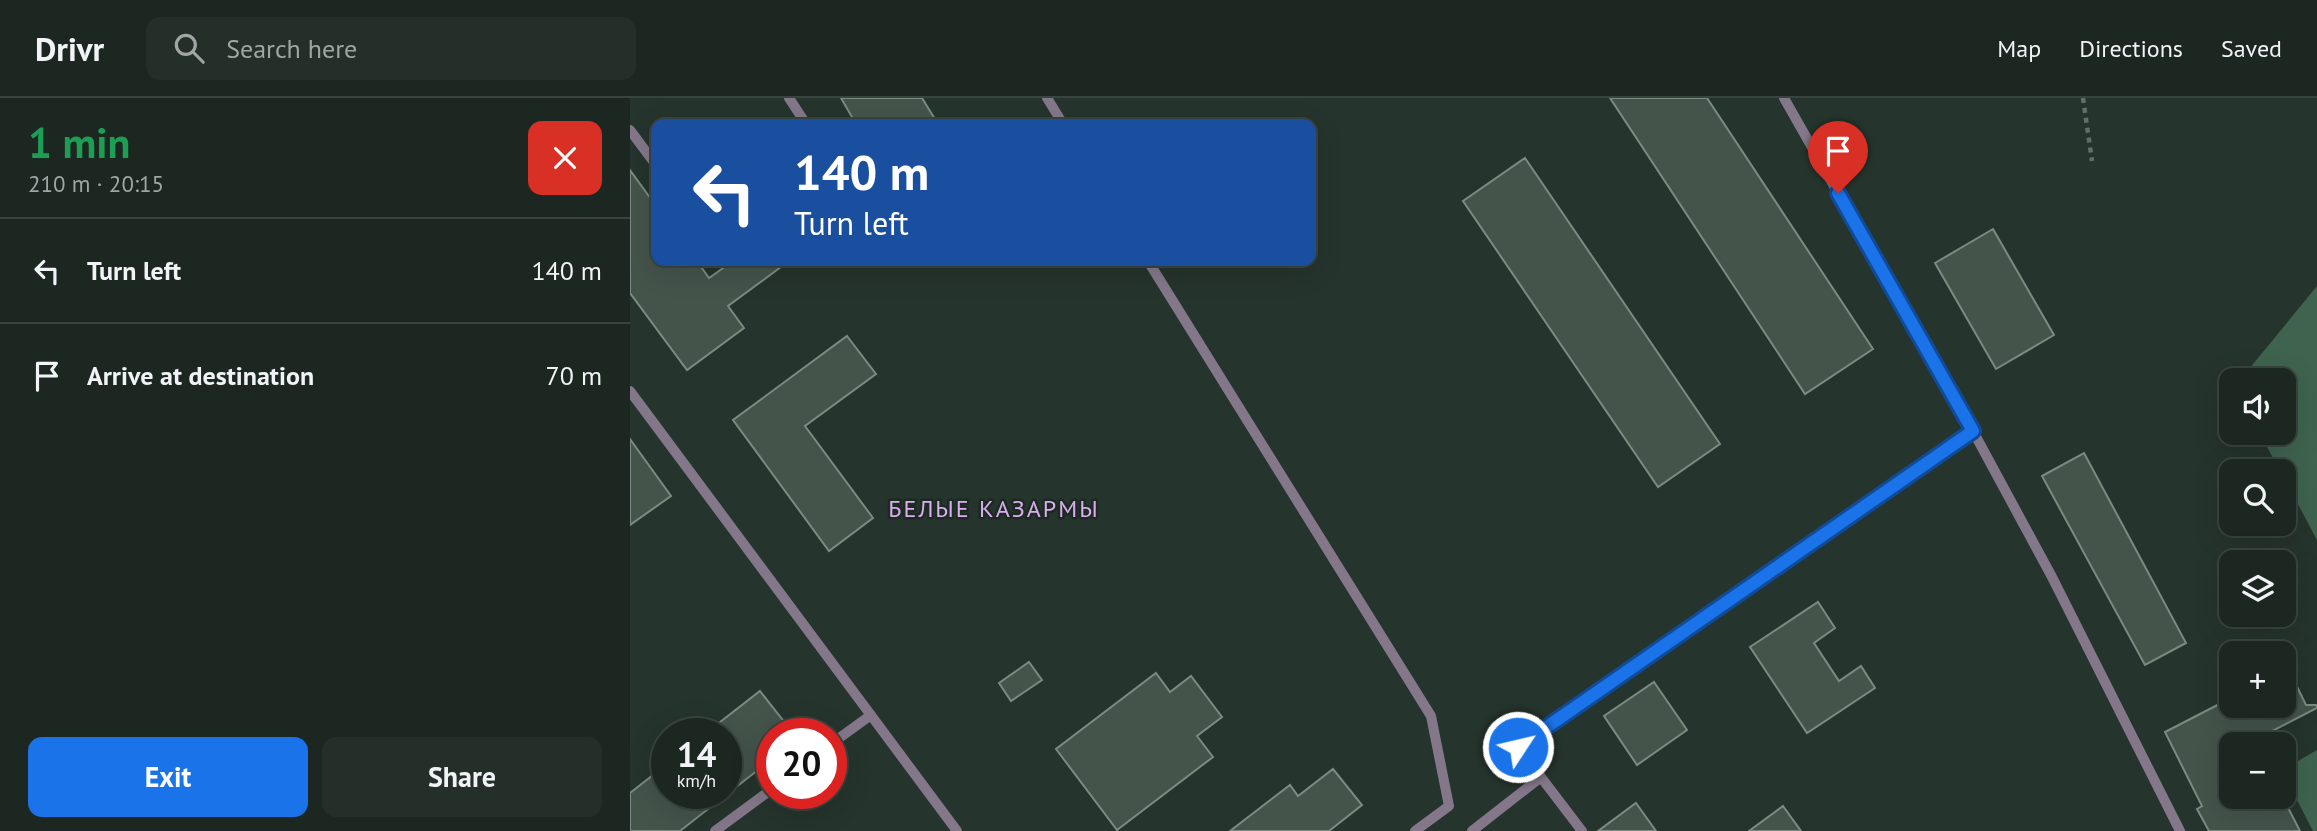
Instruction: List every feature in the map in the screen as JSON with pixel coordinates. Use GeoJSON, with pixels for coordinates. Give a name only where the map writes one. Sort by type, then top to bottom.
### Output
{"type":"FeatureCollection","features":[{"type":"Feature","properties":{"kind":"lane"},"geometry":{"type":"LineString","coordinates":[[789,98],[803,119]]}},
{"type":"Feature","properties":{"kind":"lane"},"geometry":{"type":"LineString","coordinates":[[1047,98],[1060,119]]}},
{"type":"Feature","properties":{"kind":"lane"},"geometry":{"type":"LineString","coordinates":[[1784,98],[1973,431],[2052,577],[2180,831]]}},
{"type":"Feature","properties":{"kind":"lane"},"geometry":{"type":"LineString","coordinates":[[630,130],[651,157]]}},
{"type":"Feature","properties":{"kind":"lane"},"geometry":{"type":"LineString","coordinates":[[1151,266],[1431,716],[1448,806],[1415,831]]}},
{"type":"Feature","properties":{"kind":"lane"},"geometry":{"type":"LineString","coordinates":[[630,391],[957,831]]}},
{"type":"Feature","properties":{"kind":"lane"},"geometry":{"type":"LineString","coordinates":[[1582,831],[1518,747],[1973,431]]}},
{"type":"Feature","properties":{"kind":"lane"},"geometry":{"type":"LineString","coordinates":[[847,732],[871,715]]}},
{"type":"Feature","properties":{"kind":"lane"},"geometry":{"type":"LineString","coordinates":[[1472,831],[1541,777]]}},
{"type":"Feature","properties":{"kind":"lane"},"geometry":{"type":"LineString","coordinates":[[715,831],[756,801]]}},
{"type":"Feature","properties":{"kind":"path"},"geometry":{"type":"LineString","coordinates":[[2083,98],[2092,161]]}},
{"type":"Feature","properties":{"kind":"green space"},"geometry":{"type":"Polygon","coordinates":[[[2317,286],[2317,540],[2296,501],[2296,459],[2274,459],[2266,445],[2296,445],[2296,368],[2250,368],[2317,286]]]}},
{"type":"Feature","properties":{"kind":"green space"},"geometry":{"type":"Polygon","coordinates":[[[2317,750],[2317,831],[2313,831],[2296,798],[2296,762],[2317,750]]]}},
{"type":"Feature","properties":{"kind":"building"},"geometry":{"type":"Polygon","coordinates":[[[841,98],[922,98],[935,119],[853,119],[841,98]]]}},
{"type":"Feature","properties":{"kind":"building"},"geometry":{"type":"Polygon","coordinates":[[[1610,98],[1707,98],[1873,349],[1805,394],[1610,98]]]}},
{"type":"Feature","properties":{"kind":"building"},"geometry":{"type":"Polygon","coordinates":[[[1525,158],[1720,444],[1658,487],[1463,201],[1525,158]]]}},
{"type":"Feature","properties":{"kind":"building"},"geometry":{"type":"Polygon","coordinates":[[[630,170],[651,199],[651,266],[701,266],[709,278],[726,266],[782,266],[728,306],[744,328],[687,370],[630,293],[630,170]]]}},
{"type":"Feature","properties":{"kind":"building"},"geometry":{"type":"Polygon","coordinates":[[[1993,229],[2054,335],[1996,369],[1935,263],[1993,229]]]}},
{"type":"Feature","properties":{"kind":"building"},"geometry":{"type":"Polygon","coordinates":[[[847,336],[876,374],[805,426],[873,518],[829,551],[733,420],[847,336]]]}},
{"type":"Feature","properties":{"kind":"building"},"geometry":{"type":"Polygon","coordinates":[[[630,439],[671,496],[630,525],[630,439]]]}},
{"type":"Feature","properties":{"kind":"building"},"geometry":{"type":"Polygon","coordinates":[[[2084,453],[2186,643],[2145,665],[2042,476],[2084,453]]]}},
{"type":"Feature","properties":{"kind":"building"},"geometry":{"type":"Polygon","coordinates":[[[1818,602],[1835,628],[1814,643],[1839,681],[1861,666],[1875,688],[1807,733],[1750,647],[1818,602]]]}},
{"type":"Feature","properties":{"kind":"building"},"geometry":{"type":"Polygon","coordinates":[[[1029,662],[1042,680],[1011,701],[999,683],[1029,662]]]}},
{"type":"Feature","properties":{"kind":"building"},"geometry":{"type":"Polygon","coordinates":[[[1156,673],[1170,692],[1191,676],[1222,717],[1197,736],[1213,757],[1117,830],[1056,749],[1156,673]]]}},
{"type":"Feature","properties":{"kind":"building"},"geometry":{"type":"Polygon","coordinates":[[[1654,682],[1687,730],[1637,765],[1604,716],[1654,682]]]}},
{"type":"Feature","properties":{"kind":"building"},"geometry":{"type":"Polygon","coordinates":[[[2296,685],[2306,705],[2317,705],[2317,708],[2270,732],[2219,732],[2219,809],[2289,809],[2300,831],[2209,831],[2197,809],[2202,806],[2165,732],[2219,704],[2219,718],[2296,718],[2296,685]]]}},
{"type":"Feature","properties":{"kind":"building"},"geometry":{"type":"Polygon","coordinates":[[[760,691],[781,718],[756,718],[756,772],[742,782],[742,718],[725,718],[760,691]]]}},
{"type":"Feature","properties":{"kind":"building"},"geometry":{"type":"Polygon","coordinates":[[[1333,769],[1362,805],[1329,831],[1230,831],[1290,785],[1298,796],[1333,769]]]}},
{"type":"Feature","properties":{"kind":"building"},"geometry":{"type":"Polygon","coordinates":[[[651,777],[651,809],[708,809],[680,831],[630,831],[630,793],[651,777]]]}},
{"type":"Feature","properties":{"kind":"building"},"geometry":{"type":"Polygon","coordinates":[[[1636,803],[1656,831],[1598,831],[1636,803]]]}},
{"type":"Feature","properties":{"kind":"building"},"geometry":{"type":"Polygon","coordinates":[[[1783,806],[1801,831],[1749,831],[1783,806]]]}},
{"type":"Feature","properties":{"kind":"district","name":"БЕЛЫЕ КАЗАРМЫ"},"geometry":{"type":"Point","coordinates":[994,508]}},
{"type":"Feature","properties":{"kind":"route"},"geometry":{"type":"LineString","coordinates":[[1518,747],[1973,431],[1838,193]]}}]}
